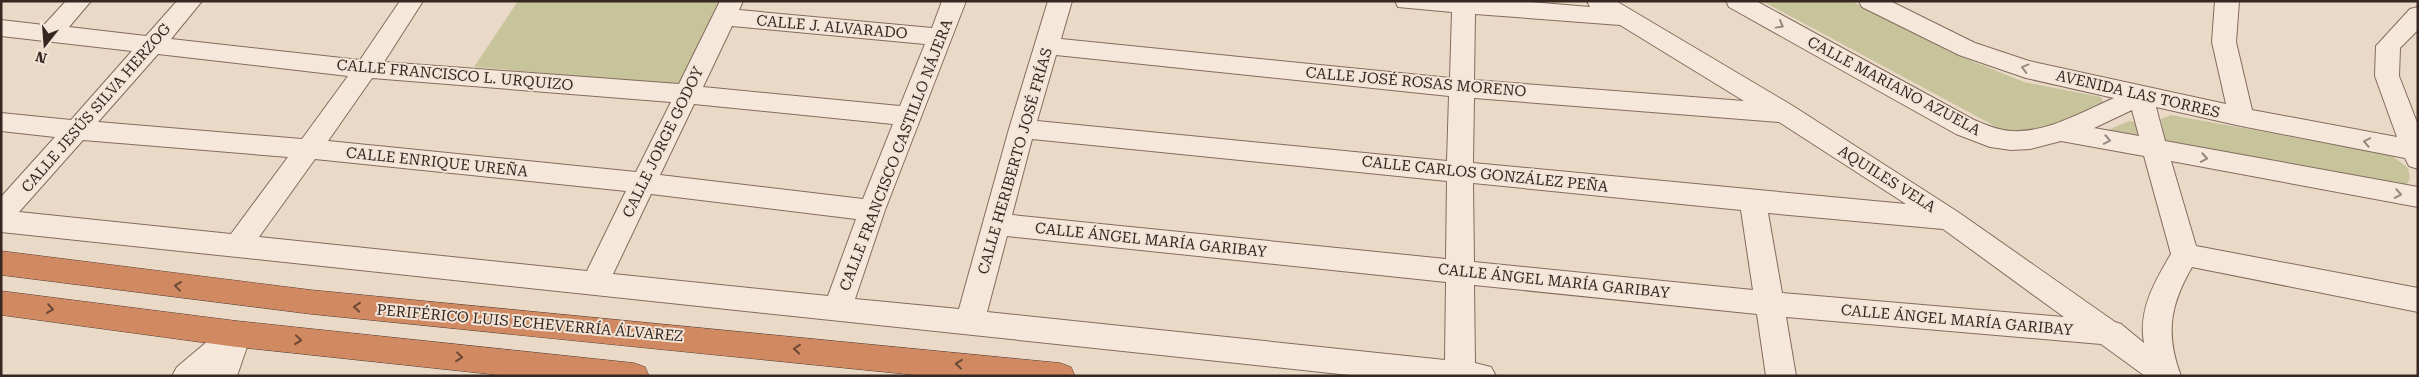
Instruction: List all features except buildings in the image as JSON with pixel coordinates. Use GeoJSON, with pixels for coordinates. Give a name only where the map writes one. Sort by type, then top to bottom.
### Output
{"type":"FeatureCollection","features":[{"type":"Feature","properties":{"kind":"highway","name":"PERIFÉRICO LUIS ECHEVERRÍA ÁLVAREZ"},"geometry":{"type":"LineString","coordinates":[[1,263],[312,302],[1060,376]]}},
{"type":"Feature","properties":{"kind":"highway"},"geometry":{"type":"LineString","coordinates":[[214,291],[237,334]]}},
{"type":"Feature","properties":{"kind":"highway"},"geometry":{"type":"LineString","coordinates":[[237,334],[312,302]]}},
{"type":"Feature","properties":{"kind":"highway"},"geometry":{"type":"LineString","coordinates":[[1,303],[237,334],[634,376]]}},
{"type":"Feature","properties":{"kind":"street"},"geometry":{"type":"LineString","coordinates":[[49,34],[80,1]]}},
{"type":"Feature","properties":{"kind":"street","name":"CALLE JESÚS SILVA HERZOG"},"geometry":{"type":"LineString","coordinates":[[1,215],[190,1]]}},
{"type":"Feature","properties":{"kind":"street"},"geometry":{"type":"LineString","coordinates":[[238,246],[366,69],[412,1]]}},
{"type":"Feature","properties":{"kind":"street","name":"CALLE FRANCISCO CASTILLO NÁJERA"},"geometry":{"type":"LineString","coordinates":[[838,308],[872,210],[954,1]]}},
{"type":"Feature","properties":{"kind":"street","name":"CALLE HERIBERTO JOSÉ FRÍAS"},"geometry":{"type":"LineString","coordinates":[[970,322],[998,224],[1022,129],[1060,1]]}},
{"type":"Feature","properties":{"kind":"street"},"geometry":{"type":"LineString","coordinates":[[1406,1],[1628,18]]}},
{"type":"Feature","properties":{"kind":"street","name":"AQUILES VELA"},"geometry":{"type":"LineString","coordinates":[[1598,1],[1784,114],[1949,218],[2111,333],[2166,375]]}},
{"type":"Feature","properties":{"kind":"street","name":"CALLE MARIANO AZUELA"},"geometry":{"type":"LineString","coordinates":[[1738,1],[1965,127],[1995,139],[2026,141],[2059,131],[2140,96]]}},
{"type":"Feature","properties":{"kind":"street","name":"AVENIDA LAS TORRES"},"geometry":{"type":"LineString","coordinates":[[1870,1],[1943,38],[1992,59],[2140,96],[2417,154]]}},
{"type":"Feature","properties":{"kind":"street"},"geometry":{"type":"LineString","coordinates":[[2228,1],[2224,42],[2241,117]]}},
{"type":"Feature","properties":{"kind":"street"},"geometry":{"type":"LineString","coordinates":[[1,221],[1467,375],[1460,171],[1464,4]]}},
{"type":"Feature","properties":{"kind":"street","name":"CALLE J. ALVARADO"},"geometry":{"type":"LineString","coordinates":[[728,9],[940,38]]}},
{"type":"Feature","properties":{"kind":"street","name":"CALLE JORGE GODOY"},"geometry":{"type":"LineString","coordinates":[[596,283],[728,9]]}},
{"type":"Feature","properties":{"kind":"street"},"geometry":{"type":"LineString","coordinates":[[2417,154],[2387,76],[2388,46],[2418,15]]}},
{"type":"Feature","properties":{"kind":"street","name":"CALLE FRANCISCO L. URQUIZO"},"geometry":{"type":"LineString","coordinates":[[1,28],[366,69],[686,94],[909,116]]}},
{"type":"Feature","properties":{"kind":"street","name":"CALLE JOSÉ ROSAS MORENO"},"geometry":{"type":"LineString","coordinates":[[1048,46],[1463,88],[1784,114]]}},
{"type":"Feature","properties":{"kind":"street"},"geometry":{"type":"LineString","coordinates":[[2140,96],[2185,255],[2164,289],[2158,306],[2156,323],[2158,342],[2166,375]]}},
{"type":"Feature","properties":{"kind":"street","name":"CALLE ENRIQUE UREÑA"},"geometry":{"type":"LineString","coordinates":[[1,122],[75,130],[309,149],[643,183],[872,210]]}},
{"type":"Feature","properties":{"kind":"street","name":"CALLE CARLOS GONZÁLEZ PEÑA"},"geometry":{"type":"LineString","coordinates":[[1022,129],[1754,201],[1949,218]]}},
{"type":"Feature","properties":{"kind":"street"},"geometry":{"type":"LineString","coordinates":[[2059,131],[2418,197]]}},
{"type":"Feature","properties":{"kind":"street"},"geometry":{"type":"LineString","coordinates":[[1754,201],[1781,376]]}},
{"type":"Feature","properties":{"kind":"street","name":"CALLE ÁNGEL MARÍA GARIBAY"},"geometry":{"type":"LineString","coordinates":[[998,224],[1771,304],[2111,333]]}},
{"type":"Feature","properties":{"kind":"street"},"geometry":{"type":"LineString","coordinates":[[2185,255],[2418,300]]}},
{"type":"Feature","properties":{"kind":"street"},"geometry":{"type":"LineString","coordinates":[[187,376],[237,334]]}},
{"type":"Feature","properties":{"kind":"street"},"geometry":{"type":"LineString","coordinates":[[222,376],[237,334]]}},
{"type":"Feature","properties":{"kind":"shaded area"},"geometry":{"type":"Polygon","coordinates":[[[518,1],[726,1],[682,85],[474,67],[518,1]]]}},
{"type":"Feature","properties":{"kind":"shaded area"},"geometry":{"type":"Polygon","coordinates":[[[1762,1],[1852,1],[1952,53],[2024,82],[2101,97],[2104,104],[2023,136],[2004,131],[1762,1]]]}},
{"type":"Feature","properties":{"kind":"shaded area"},"geometry":{"type":"Polygon","coordinates":[[[2171,115],[2391,155],[2408,168],[2410,179],[2406,185],[2172,143],[2165,140],[2161,119],[2171,115]]]}},
{"type":"Feature","properties":{"kind":"shaded area"},"geometry":{"type":"Polygon","coordinates":[[[2129,121],[2137,122],[2142,136],[2108,130],[2129,121]]]}}]}
